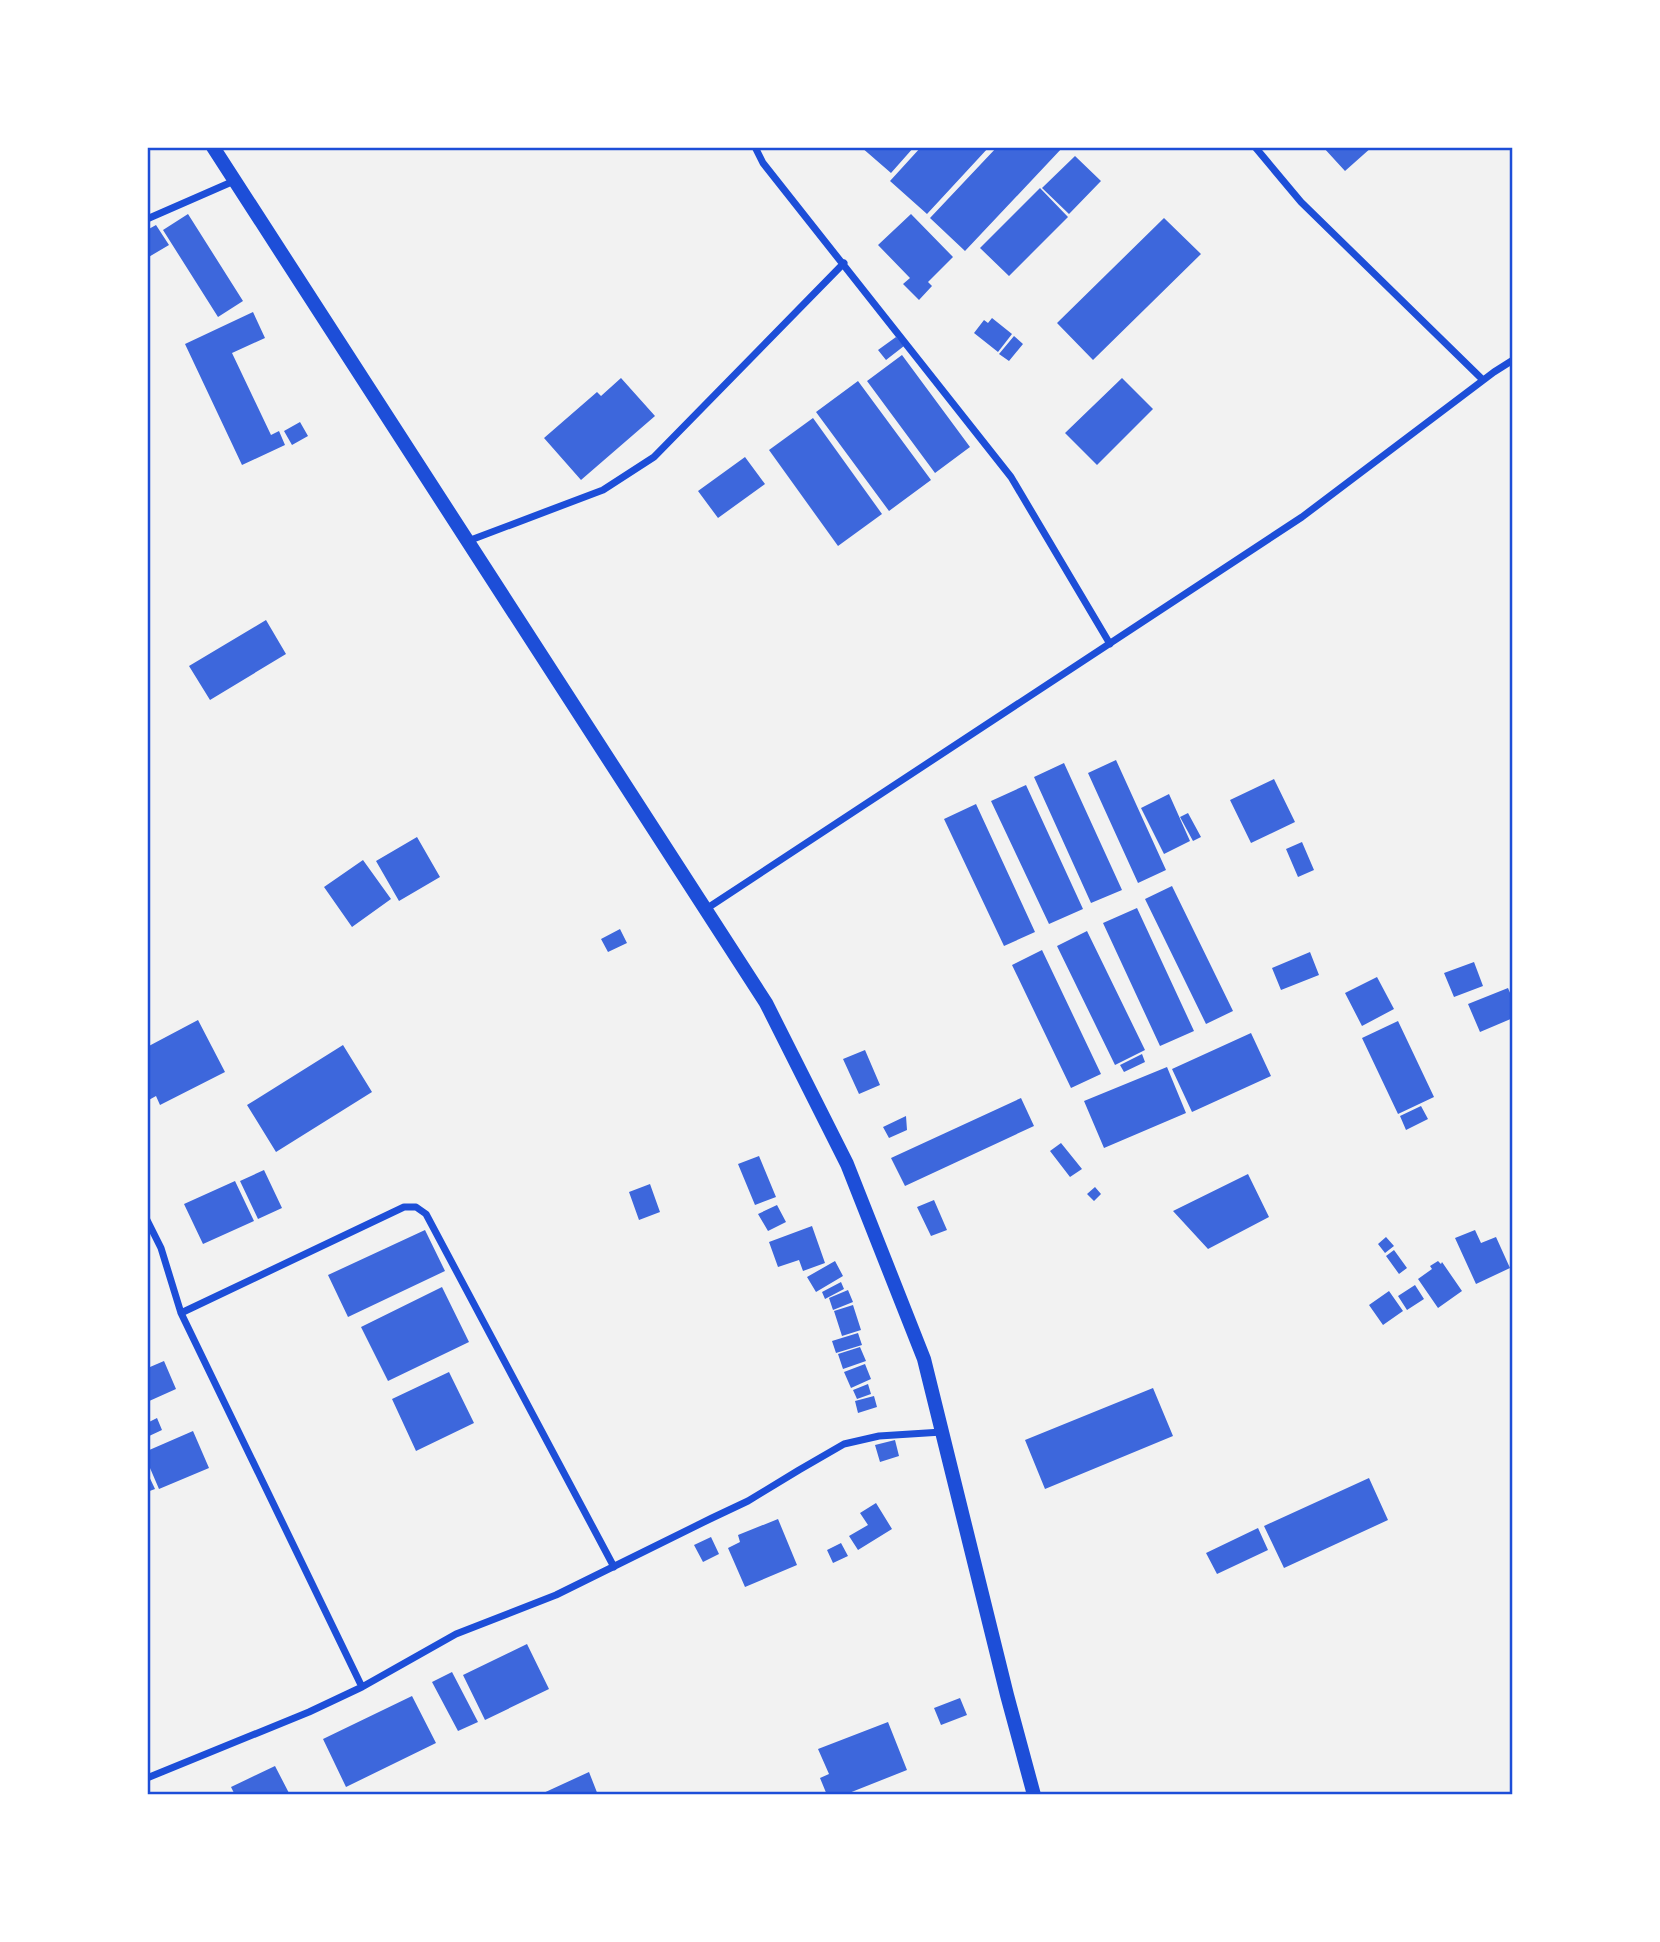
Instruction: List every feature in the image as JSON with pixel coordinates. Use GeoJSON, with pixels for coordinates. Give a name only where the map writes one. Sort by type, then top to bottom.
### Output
{"type":"FeatureCollection","features":[{"type":"Feature","properties":{"kind":"main road"},"geometry":{"type":"LineString","coordinates":[[213,147],[766,1003],[848,1164],[924,1359],[1034,1795]]}},
{"type":"Feature","properties":{"kind":"street"},"geometry":{"type":"LineString","coordinates":[[755,147],[764,163],[1011,477],[1110,643]]}},
{"type":"Feature","properties":{"kind":"street"},"geometry":{"type":"LineString","coordinates":[[1255,147],[1301,202],[1483,380]]}},
{"type":"Feature","properties":{"kind":"street"},"geometry":{"type":"LineString","coordinates":[[147,219],[234,181]]}},
{"type":"Feature","properties":{"kind":"street"},"geometry":{"type":"LineString","coordinates":[[468,541],[603,491],[654,457],[844,263]]}},
{"type":"Feature","properties":{"kind":"street"},"geometry":{"type":"LineString","coordinates":[[706,909],[1302,517],[1513,360]]}},
{"type":"Feature","properties":{"kind":"street"},"geometry":{"type":"LineString","coordinates":[[181,1313],[404,1207],[416,1207],[426,1214],[614,1567]]}},
{"type":"Feature","properties":{"kind":"street"},"geometry":{"type":"LineString","coordinates":[[147,1220],[161,1248],[181,1313],[362,1687]]}},
{"type":"Feature","properties":{"kind":"street"},"geometry":{"type":"LineString","coordinates":[[147,1778],[309,1712],[362,1687],[456,1634],[556,1595],[748,1502],[844,1444],[879,1436],[942,1432]]}},
{"type":"Feature","properties":{"kind":"building"},"geometry":{"type":"Polygon","coordinates":[[[861,147],[914,147],[891,173],[861,147]]]}},
{"type":"Feature","properties":{"kind":"building"},"geometry":{"type":"Polygon","coordinates":[[[921,147],[989,147],[927,214],[890,181],[921,147]]]}},
{"type":"Feature","properties":{"kind":"building"},"geometry":{"type":"Polygon","coordinates":[[[997,147],[1063,147],[965,251],[930,218],[997,147]]]}},
{"type":"Feature","properties":{"kind":"building"},"geometry":{"type":"Polygon","coordinates":[[[1323,147],[1372,147],[1345,171],[1323,147]]]}},
{"type":"Feature","properties":{"kind":"building"},"geometry":{"type":"Polygon","coordinates":[[[1075,156],[1101,181],[1069,214],[1042,188],[1075,156]]]}},
{"type":"Feature","properties":{"kind":"building"},"geometry":{"type":"Polygon","coordinates":[[[1040,188],[1068,217],[1009,276],[980,248],[1040,188]]]}},
{"type":"Feature","properties":{"kind":"building"},"geometry":{"type":"Polygon","coordinates":[[[188,214],[243,301],[218,317],[163,230],[188,214]]]}},
{"type":"Feature","properties":{"kind":"building"},"geometry":{"type":"Polygon","coordinates":[[[911,214],[953,257],[928,282],[932,286],[919,300],[903,284],[910,278],[878,245],[911,214]]]}},
{"type":"Feature","properties":{"kind":"building"},"geometry":{"type":"Polygon","coordinates":[[[1164,218],[1201,254],[1093,360],[1057,323],[1164,218]]]}},
{"type":"Feature","properties":{"kind":"building"},"geometry":{"type":"Polygon","coordinates":[[[156,225],[169,245],[147,258],[147,230],[156,225]]]}},
{"type":"Feature","properties":{"kind":"building"},"geometry":{"type":"Polygon","coordinates":[[[253,312],[265,338],[232,353],[271,435],[279,431],[285,445],[242,465],[185,344],[253,312]]]}},
{"type":"Feature","properties":{"kind":"building"},"geometry":{"type":"Polygon","coordinates":[[[992,318],[1012,334],[998,352],[974,333],[984,320],[988,323],[992,318]]]}},
{"type":"Feature","properties":{"kind":"building"},"geometry":{"type":"Polygon","coordinates":[[[1014,336],[1023,344],[1009,361],[999,354],[1014,336]]]}},
{"type":"Feature","properties":{"kind":"building"},"geometry":{"type":"Polygon","coordinates":[[[896,337],[904,346],[886,360],[878,350],[896,337]]]}},
{"type":"Feature","properties":{"kind":"building"},"geometry":{"type":"Polygon","coordinates":[[[902,355],[970,447],[935,473],[867,381],[902,355]]]}},
{"type":"Feature","properties":{"kind":"building"},"geometry":{"type":"Polygon","coordinates":[[[621,378],[655,416],[581,480],[544,438],[597,392],[601,396],[621,378]]]}},
{"type":"Feature","properties":{"kind":"building"},"geometry":{"type":"Polygon","coordinates":[[[1122,378],[1153,409],[1097,465],[1065,433],[1122,378]]]}},
{"type":"Feature","properties":{"kind":"building"},"geometry":{"type":"Polygon","coordinates":[[[858,381],[931,480],[889,511],[816,412],[858,381]]]}},
{"type":"Feature","properties":{"kind":"building"},"geometry":{"type":"Polygon","coordinates":[[[813,418],[882,514],[838,546],[769,450],[813,418]]]}},
{"type":"Feature","properties":{"kind":"building"},"geometry":{"type":"Polygon","coordinates":[[[300,422],[308,436],[292,445],[284,431],[300,422]]]}},
{"type":"Feature","properties":{"kind":"building"},"geometry":{"type":"Polygon","coordinates":[[[745,457],[765,484],[718,518],[698,491],[745,457]]]}},
{"type":"Feature","properties":{"kind":"building"},"geometry":{"type":"Polygon","coordinates":[[[266,620],[286,654],[210,700],[189,666],[266,620]]]}},
{"type":"Feature","properties":{"kind":"building"},"geometry":{"type":"Polygon","coordinates":[[[1116,760],[1166,870],[1138,883],[1088,773],[1116,760]]]}},
{"type":"Feature","properties":{"kind":"building"},"geometry":{"type":"Polygon","coordinates":[[[1064,763],[1122,890],[1091,903],[1034,777],[1064,763]]]}},
{"type":"Feature","properties":{"kind":"building"},"geometry":{"type":"Polygon","coordinates":[[[1274,779],[1295,822],[1251,843],[1230,800],[1274,779]]]}},
{"type":"Feature","properties":{"kind":"building"},"geometry":{"type":"Polygon","coordinates":[[[1026,785],[1083,909],[1049,924],[991,801],[1026,785]]]}},
{"type":"Feature","properties":{"kind":"building"},"geometry":{"type":"Polygon","coordinates":[[[1169,794],[1190,841],[1164,854],[1141,808],[1169,794]]]}},
{"type":"Feature","properties":{"kind":"building"},"geometry":{"type":"Polygon","coordinates":[[[976,804],[1035,932],[1004,946],[944,819],[976,804]]]}},
{"type":"Feature","properties":{"kind":"building"},"geometry":{"type":"Polygon","coordinates":[[[1188,813],[1201,837],[1193,841],[1180,817],[1188,813]]]}},
{"type":"Feature","properties":{"kind":"building"},"geometry":{"type":"Polygon","coordinates":[[[417,837],[440,877],[399,901],[376,861],[417,837]]]}},
{"type":"Feature","properties":{"kind":"building"},"geometry":{"type":"Polygon","coordinates":[[[1302,842],[1314,870],[1298,877],[1286,849],[1302,842]]]}},
{"type":"Feature","properties":{"kind":"building"},"geometry":{"type":"Polygon","coordinates":[[[363,860],[391,899],[352,927],[324,887],[363,860]]]}},
{"type":"Feature","properties":{"kind":"building"},"geometry":{"type":"Polygon","coordinates":[[[1172,886],[1233,1011],[1206,1024],[1145,899],[1172,886]]]}},
{"type":"Feature","properties":{"kind":"building"},"geometry":{"type":"Polygon","coordinates":[[[1137,908],[1194,1031],[1160,1046],[1103,923],[1137,908]]]}},
{"type":"Feature","properties":{"kind":"building"},"geometry":{"type":"Polygon","coordinates":[[[620,929],[627,943],[608,952],[601,939],[620,929]]]}},
{"type":"Feature","properties":{"kind":"building"},"geometry":{"type":"Polygon","coordinates":[[[1087,931],[1145,1050],[1115,1065],[1057,946],[1087,931]]]}},
{"type":"Feature","properties":{"kind":"building"},"geometry":{"type":"Polygon","coordinates":[[[1042,950],[1101,1074],[1071,1088],[1012,965],[1042,950]]]}},
{"type":"Feature","properties":{"kind":"building"},"geometry":{"type":"Polygon","coordinates":[[[1310,952],[1319,975],[1281,990],[1272,968],[1310,952]]]}},
{"type":"Feature","properties":{"kind":"building"},"geometry":{"type":"Polygon","coordinates":[[[1474,962],[1483,986],[1454,997],[1444,973],[1474,962]]]}},
{"type":"Feature","properties":{"kind":"building"},"geometry":{"type":"Polygon","coordinates":[[[1377,977],[1394,1009],[1362,1026],[1345,993],[1377,977]]]}},
{"type":"Feature","properties":{"kind":"building"},"geometry":{"type":"Polygon","coordinates":[[[1508,988],[1513,1000],[1513,1018],[1480,1032],[1468,1004],[1508,988]]]}},
{"type":"Feature","properties":{"kind":"building"},"geometry":{"type":"Polygon","coordinates":[[[198,1020],[225,1072],[160,1105],[156,1096],[147,1101],[147,1047],[198,1020]]]}},
{"type":"Feature","properties":{"kind":"building"},"geometry":{"type":"Polygon","coordinates":[[[1398,1021],[1434,1097],[1398,1114],[1362,1038],[1398,1021]]]}},
{"type":"Feature","properties":{"kind":"building"},"geometry":{"type":"Polygon","coordinates":[[[1251,1033],[1271,1076],[1192,1112],[1172,1069],[1251,1033]]]}},
{"type":"Feature","properties":{"kind":"building"},"geometry":{"type":"Polygon","coordinates":[[[343,1045],[372,1092],[276,1152],[247,1105],[343,1045]]]}},
{"type":"Feature","properties":{"kind":"building"},"geometry":{"type":"Polygon","coordinates":[[[865,1050],[880,1085],[859,1094],[843,1059],[865,1050]]]}},
{"type":"Feature","properties":{"kind":"building"},"geometry":{"type":"Polygon","coordinates":[[[1142,1054],[1145,1062],[1124,1072],[1120,1065],[1142,1054]]]}},
{"type":"Feature","properties":{"kind":"building"},"geometry":{"type":"Polygon","coordinates":[[[1167,1067],[1186,1113],[1104,1148],[1084,1101],[1167,1067]]]}},
{"type":"Feature","properties":{"kind":"building"},"geometry":{"type":"Polygon","coordinates":[[[1021,1098],[1034,1126],[905,1186],[891,1158],[1021,1098]]]}},
{"type":"Feature","properties":{"kind":"building"},"geometry":{"type":"Polygon","coordinates":[[[1421,1106],[1428,1119],[1406,1130],[1400,1116],[1421,1106]]]}},
{"type":"Feature","properties":{"kind":"building"},"geometry":{"type":"Polygon","coordinates":[[[906,1116],[907,1130],[889,1138],[883,1127],[906,1116]]]}},
{"type":"Feature","properties":{"kind":"building"},"geometry":{"type":"Polygon","coordinates":[[[1061,1143],[1082,1169],[1070,1177],[1050,1151],[1061,1143]]]}},
{"type":"Feature","properties":{"kind":"building"},"geometry":{"type":"Polygon","coordinates":[[[759,1156],[776,1197],[755,1205],[738,1164],[759,1156]]]}},
{"type":"Feature","properties":{"kind":"building"},"geometry":{"type":"Polygon","coordinates":[[[264,1170],[282,1208],[258,1219],[240,1181],[264,1170]]]}},
{"type":"Feature","properties":{"kind":"building"},"geometry":{"type":"Polygon","coordinates":[[[1248,1174],[1269,1217],[1208,1249],[1173,1211],[1248,1174]]]}},
{"type":"Feature","properties":{"kind":"building"},"geometry":{"type":"Polygon","coordinates":[[[235,1181],[254,1221],[203,1244],[184,1204],[235,1181]]]}},
{"type":"Feature","properties":{"kind":"building"},"geometry":{"type":"Polygon","coordinates":[[[650,1184],[660,1212],[639,1220],[629,1192],[650,1184]]]}},
{"type":"Feature","properties":{"kind":"building"},"geometry":{"type":"Polygon","coordinates":[[[1095,1187],[1101,1194],[1094,1201],[1087,1194],[1095,1187]]]}},
{"type":"Feature","properties":{"kind":"building"},"geometry":{"type":"Polygon","coordinates":[[[934,1200],[947,1230],[931,1236],[917,1207],[934,1200]]]}},
{"type":"Feature","properties":{"kind":"building"},"geometry":{"type":"Polygon","coordinates":[[[777,1205],[786,1222],[768,1231],[758,1214],[777,1205]]]}},
{"type":"Feature","properties":{"kind":"building"},"geometry":{"type":"Polygon","coordinates":[[[812,1226],[825,1263],[803,1271],[799,1260],[778,1267],[769,1242],[812,1226]]]}},
{"type":"Feature","properties":{"kind":"building"},"geometry":{"type":"Polygon","coordinates":[[[425,1230],[445,1271],[348,1317],[328,1275],[425,1230]]]}},
{"type":"Feature","properties":{"kind":"building"},"geometry":{"type":"Polygon","coordinates":[[[1475,1230],[1481,1243],[1496,1237],[1510,1268],[1476,1284],[1455,1238],[1475,1230]]]}},
{"type":"Feature","properties":{"kind":"building"},"geometry":{"type":"Polygon","coordinates":[[[1386,1237],[1394,1246],[1385,1253],[1378,1244],[1386,1237]]]}},
{"type":"Feature","properties":{"kind":"building"},"geometry":{"type":"Polygon","coordinates":[[[1394,1250],[1407,1268],[1399,1274],[1386,1256],[1394,1250]]]}},
{"type":"Feature","properties":{"kind":"building"},"geometry":{"type":"Polygon","coordinates":[[[835,1261],[843,1276],[816,1292],[807,1277],[835,1261]]]}},
{"type":"Feature","properties":{"kind":"building"},"geometry":{"type":"Polygon","coordinates":[[[1438,1261],[1441,1264],[1442,1262],[1462,1291],[1438,1308],[1418,1279],[1438,1261]]]}},
{"type":"Feature","properties":{"kind":"building"},"geometry":{"type":"Polygon","coordinates":[[[841,1282],[844,1289],[825,1299],[822,1292],[841,1282]]]}},
{"type":"Feature","properties":{"kind":"building"},"geometry":{"type":"Polygon","coordinates":[[[1415,1285],[1424,1299],[1407,1310],[1398,1296],[1415,1285]]]}},
{"type":"Feature","properties":{"kind":"building"},"geometry":{"type":"Polygon","coordinates":[[[442,1287],[469,1342],[388,1381],[361,1327],[442,1287]]]}},
{"type":"Feature","properties":{"kind":"building"},"geometry":{"type":"Polygon","coordinates":[[[848,1290],[853,1302],[833,1310],[829,1298],[848,1290]]]}},
{"type":"Feature","properties":{"kind":"building"},"geometry":{"type":"Polygon","coordinates":[[[1389,1291],[1403,1311],[1383,1325],[1369,1305],[1389,1291]]]}},
{"type":"Feature","properties":{"kind":"building"},"geometry":{"type":"Polygon","coordinates":[[[853,1305],[861,1330],[842,1336],[834,1311],[853,1305]]]}},
{"type":"Feature","properties":{"kind":"building"},"geometry":{"type":"Polygon","coordinates":[[[858,1333],[862,1345],[836,1353],[832,1341],[858,1333]]]}},
{"type":"Feature","properties":{"kind":"building"},"geometry":{"type":"Polygon","coordinates":[[[860,1347],[866,1361],[843,1369],[838,1354],[860,1347]]]}},
{"type":"Feature","properties":{"kind":"building"},"geometry":{"type":"Polygon","coordinates":[[[164,1361],[176,1389],[147,1402],[147,1362],[150,1367],[164,1361]]]}},
{"type":"Feature","properties":{"kind":"building"},"geometry":{"type":"Polygon","coordinates":[[[865,1364],[871,1379],[851,1388],[844,1372],[865,1364]]]}},
{"type":"Feature","properties":{"kind":"building"},"geometry":{"type":"Polygon","coordinates":[[[449,1372],[474,1423],[416,1451],[392,1399],[449,1372]]]}},
{"type":"Feature","properties":{"kind":"building"},"geometry":{"type":"Polygon","coordinates":[[[868,1384],[871,1394],[857,1399],[853,1390],[868,1384]]]}},
{"type":"Feature","properties":{"kind":"building"},"geometry":{"type":"Polygon","coordinates":[[[1153,1388],[1173,1436],[1045,1489],[1025,1440],[1153,1388]]]}},
{"type":"Feature","properties":{"kind":"building"},"geometry":{"type":"Polygon","coordinates":[[[874,1396],[877,1407],[858,1413],[855,1401],[874,1396]]]}},
{"type":"Feature","properties":{"kind":"building"},"geometry":{"type":"Polygon","coordinates":[[[157,1418],[162,1430],[147,1437],[147,1423],[157,1418]]]}},
{"type":"Feature","properties":{"kind":"building"},"geometry":{"type":"Polygon","coordinates":[[[193,1431],[209,1468],[159,1489],[147,1461],[147,1451],[193,1431]]]}},
{"type":"Feature","properties":{"kind":"building"},"geometry":{"type":"Polygon","coordinates":[[[895,1440],[899,1456],[880,1462],[875,1445],[895,1440]]]}},
{"type":"Feature","properties":{"kind":"building"},"geometry":{"type":"Polygon","coordinates":[[[147,1472],[155,1489],[147,1492],[147,1472]]]}},
{"type":"Feature","properties":{"kind":"building"},"geometry":{"type":"Polygon","coordinates":[[[1369,1478],[1388,1520],[1284,1568],[1264,1526],[1369,1478]]]}},
{"type":"Feature","properties":{"kind":"building"},"geometry":{"type":"Polygon","coordinates":[[[876,1503],[892,1529],[858,1550],[849,1536],[868,1525],[860,1513],[876,1503]]]}},
{"type":"Feature","properties":{"kind":"building"},"geometry":{"type":"Polygon","coordinates":[[[778,1519],[797,1565],[745,1587],[728,1548],[740,1542],[738,1535],[778,1519]]]}},
{"type":"Feature","properties":{"kind":"building"},"geometry":{"type":"Polygon","coordinates":[[[1258,1528],[1268,1550],[1217,1574],[1206,1553],[1258,1528]]]}},
{"type":"Feature","properties":{"kind":"building"},"geometry":{"type":"Polygon","coordinates":[[[711,1537],[719,1554],[703,1562],[694,1545],[711,1537]]]}},
{"type":"Feature","properties":{"kind":"building"},"geometry":{"type":"Polygon","coordinates":[[[841,1543],[848,1556],[833,1563],[827,1550],[841,1543]]]}},
{"type":"Feature","properties":{"kind":"building"},"geometry":{"type":"Polygon","coordinates":[[[527,1644],[549,1689],[485,1720],[463,1675],[527,1644]]]}},
{"type":"Feature","properties":{"kind":"building"},"geometry":{"type":"Polygon","coordinates":[[[452,1672],[478,1722],[458,1731],[432,1682],[452,1672]]]}},
{"type":"Feature","properties":{"kind":"building"},"geometry":{"type":"Polygon","coordinates":[[[412,1696],[436,1743],[346,1787],[323,1739],[412,1696]]]}},
{"type":"Feature","properties":{"kind":"building"},"geometry":{"type":"Polygon","coordinates":[[[960,1698],[967,1715],[941,1725],[934,1708],[960,1698]]]}},
{"type":"Feature","properties":{"kind":"building"},"geometry":{"type":"Polygon","coordinates":[[[888,1722],[907,1770],[844,1795],[827,1795],[820,1778],[829,1774],[818,1749],[888,1722]]]}},
{"type":"Feature","properties":{"kind":"building"},"geometry":{"type":"Polygon","coordinates":[[[275,1766],[290,1795],[235,1795],[231,1787],[275,1766]]]}},
{"type":"Feature","properties":{"kind":"building"},"geometry":{"type":"Polygon","coordinates":[[[589,1772],[598,1795],[539,1795],[589,1772]]]}}]}
